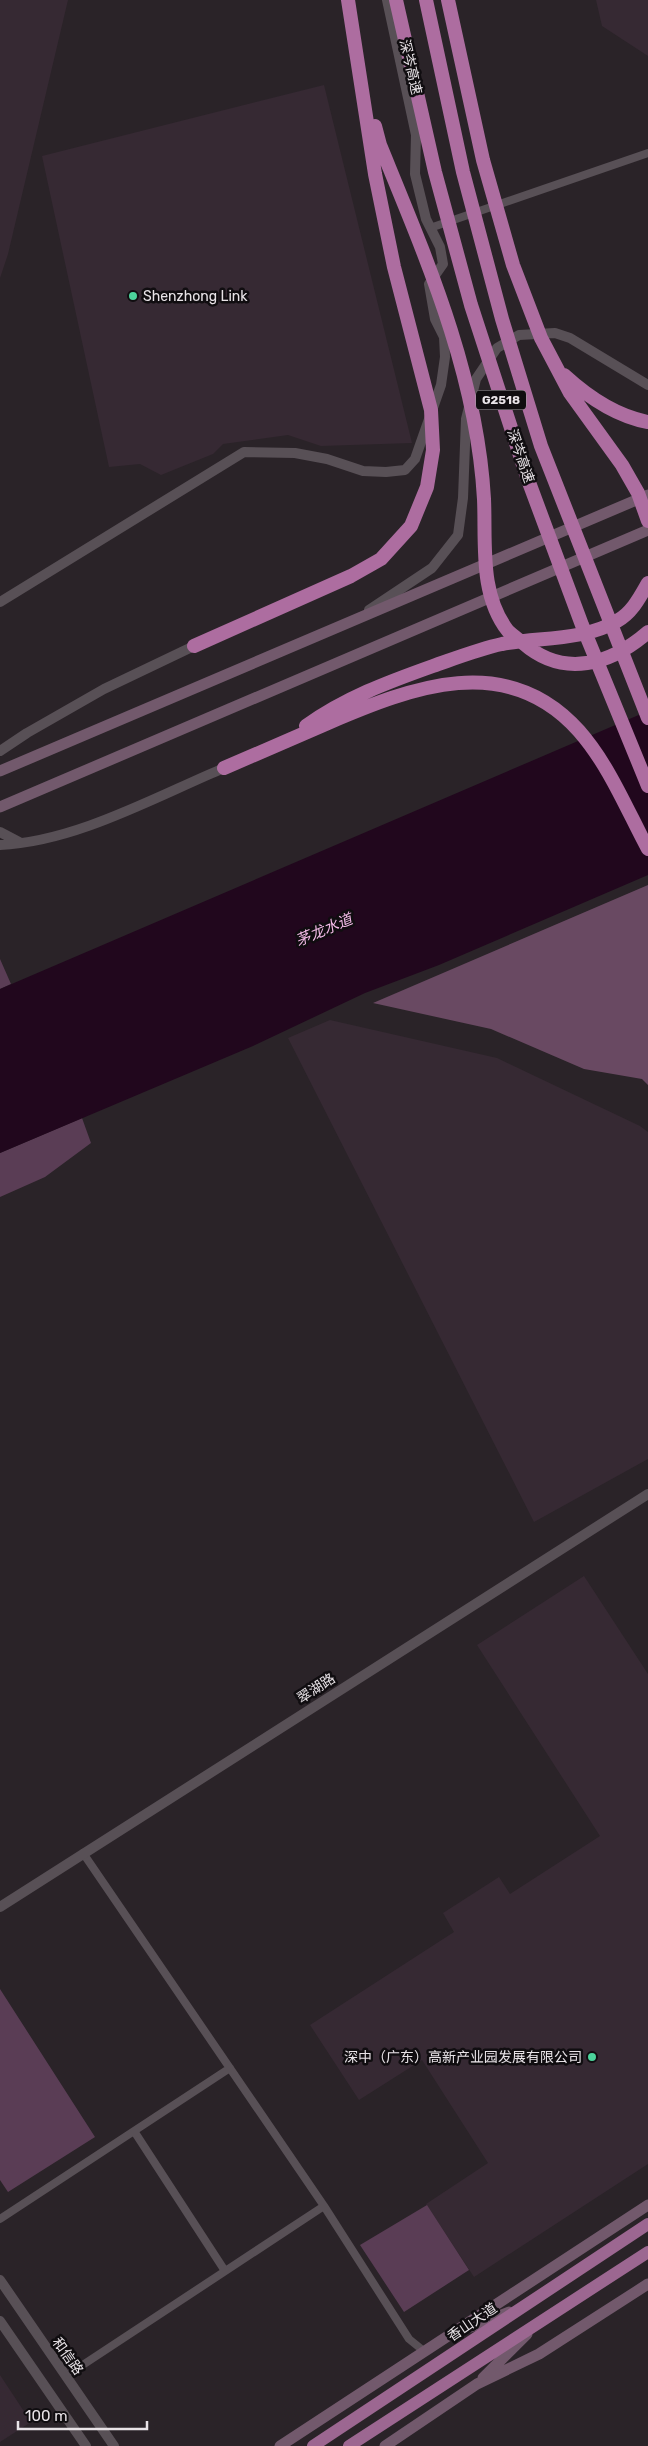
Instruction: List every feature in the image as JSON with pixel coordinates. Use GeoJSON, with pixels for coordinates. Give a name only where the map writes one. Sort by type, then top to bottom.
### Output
{"type":"FeatureCollection","features":[{"type":"Feature","properties":{"kind":"highway"},"geometry":{"type":"LineString","coordinates":[[194,646],[351,576],[381,559],[411,526],[427,488],[433,450],[431,410],[394,267],[355,58],[348,0]]}},
{"type":"Feature","properties":{"kind":"highway","name":"深岑高速"},"geometry":{"type":"LineString","coordinates":[[396,0],[435,172],[471,305],[492,371],[527,478],[579,616],[648,786]]}},
{"type":"Feature","properties":{"kind":"highway","name":"深岑高速"},"geometry":{"type":"LineString","coordinates":[[426,0],[464,172],[502,319],[542,446],[648,718]]}},
{"type":"Feature","properties":{"kind":"highway"},"geometry":{"type":"LineString","coordinates":[[448,0],[484,160],[513,265],[541,338],[570,393],[622,465],[638,493],[648,521]]}},
{"type":"Feature","properties":{"kind":"highway"},"geometry":{"type":"LineString","coordinates":[[355,58],[380,146],[445,306],[460,358],[473,414],[480,457],[487,579],[495,605],[508,631],[531,651],[553,661],[577,665],[605,660],[628,648],[648,632]]}},
{"type":"Feature","properties":{"kind":"highway"},"geometry":{"type":"LineString","coordinates":[[541,338],[564,374],[584,393],[623,415],[648,422]]}},
{"type":"Feature","properties":{"kind":"highway"},"geometry":{"type":"LineString","coordinates":[[281,743],[331,708],[354,696],[438,664],[501,644],[596,631],[619,620],[636,604],[648,583]]}},
{"type":"Feature","properties":{"kind":"highway"},"geometry":{"type":"LineString","coordinates":[[224,768],[378,701],[435,684],[489,683],[518,689],[550,705],[579,731],[615,787],[648,849]]}},
{"type":"Feature","properties":{"kind":"highway","name":"香山大道"},"geometry":{"type":"LineString","coordinates":[[313,2446],[648,2224]]}},
{"type":"Feature","properties":{"kind":"highway"},"geometry":{"type":"LineString","coordinates":[[349,2446],[648,2252]]}},
{"type":"Feature","properties":{"kind":"main road"},"geometry":{"type":"LineString","coordinates":[[0,771],[648,495]]}},
{"type":"Feature","properties":{"kind":"main road"},"geometry":{"type":"LineString","coordinates":[[0,807],[648,530]]}},
{"type":"Feature","properties":{"kind":"main road"},"geometry":{"type":"LineString","coordinates":[[280,2446],[648,2205]]}},
{"type":"Feature","properties":{"kind":"main road"},"geometry":{"type":"LineString","coordinates":[[385,2446],[476,2384],[539,2354],[648,2284]]}},
{"type":"Feature","properties":{"kind":"main road"},"geometry":{"type":"LineString","coordinates":[[448,2337],[520,2308]]}},
{"type":"Feature","properties":{"kind":"main road"},"geometry":{"type":"LineString","coordinates":[[476,2384],[538,2323]]}},
{"type":"Feature","properties":{"kind":"street"},"geometry":{"type":"LineString","coordinates":[[0,602],[244,452],[295,453],[327,459],[363,471],[386,472],[406,470],[415,459],[440,384],[445,357],[444,337],[430,299],[429,284],[442,264],[440,247],[430,228],[415,174],[416,135],[387,0]]}},
{"type":"Feature","properties":{"kind":"street"},"geometry":{"type":"LineString","coordinates":[[430,228],[648,153]]}},
{"type":"Feature","properties":{"kind":"street"},"geometry":{"type":"LineString","coordinates":[[351,621],[432,568],[458,535],[463,498],[466,419],[476,379],[497,348],[519,334],[555,333],[570,338],[648,385]]}},
{"type":"Feature","properties":{"kind":"street"},"geometry":{"type":"LineString","coordinates":[[0,751],[27,733],[104,689],[194,646]]}},
{"type":"Feature","properties":{"kind":"street"},"geometry":{"type":"LineString","coordinates":[[0,845],[22,844],[74,831],[224,768]]}},
{"type":"Feature","properties":{"kind":"street"},"geometry":{"type":"LineString","coordinates":[[0,832],[22,844]]}},
{"type":"Feature","properties":{"kind":"street","name":"翠湖路"},"geometry":{"type":"LineString","coordinates":[[0,1907],[648,1494]]}},
{"type":"Feature","properties":{"kind":"street"},"geometry":{"type":"LineString","coordinates":[[83,1853],[324,2206],[409,2338],[425,2352]]}},
{"type":"Feature","properties":{"kind":"street"},"geometry":{"type":"LineString","coordinates":[[0,2219],[230,2068]]}},
{"type":"Feature","properties":{"kind":"street"},"geometry":{"type":"LineString","coordinates":[[134,2131],[225,2271]]}},
{"type":"Feature","properties":{"kind":"street"},"geometry":{"type":"LineString","coordinates":[[66,2376],[324,2206]]}},
{"type":"Feature","properties":{"kind":"street","name":"和信路"},"geometry":{"type":"LineString","coordinates":[[0,2280],[114,2446]]}},
{"type":"Feature","properties":{"kind":"street"},"geometry":{"type":"LineString","coordinates":[[0,2321],[86,2446]]}},
{"type":"Feature","properties":{"kind":"shaded area"},"geometry":{"type":"Polygon","coordinates":[[[0,0],[68,0],[8,254],[0,278],[0,0]]]}},
{"type":"Feature","properties":{"kind":"shaded area"},"geometry":{"type":"Polygon","coordinates":[[[596,0],[648,0],[648,56],[602,26],[596,0]]]}},
{"type":"Feature","properties":{"kind":"shaded area"},"geometry":{"type":"Polygon","coordinates":[[[324,85],[412,443],[321,446],[288,435],[223,444],[213,454],[161,475],[140,464],[109,467],[42,156],[324,85]]]}},
{"type":"Feature","properties":{"kind":"shaded area"},"geometry":{"type":"Polygon","coordinates":[[[648,885],[648,1085],[642,1079],[584,1069],[491,1029],[373,1003],[648,885]]]}},
{"type":"Feature","properties":{"kind":"shaded area"},"geometry":{"type":"Polygon","coordinates":[[[0,959],[11,984],[0,989],[0,959]]]}},
{"type":"Feature","properties":{"kind":"shaded area"},"geometry":{"type":"Polygon","coordinates":[[[330,1020],[497,1058],[640,1126],[648,1132],[648,1459],[534,1522],[288,1038],[330,1020]]]}},
{"type":"Feature","properties":{"kind":"shaded area"},"geometry":{"type":"Polygon","coordinates":[[[82,1118],[91,1143],[45,1177],[0,1197],[0,1153],[82,1118]]]}},
{"type":"Feature","properties":{"kind":"shaded area"},"geometry":{"type":"Polygon","coordinates":[[[584,1576],[648,1674],[648,2164],[474,2277],[426,2204],[488,2163],[422,2060],[359,2100],[310,2025],[454,1932],[443,1913],[499,1877],[510,1894],[600,1836],[477,1645],[584,1576]]]}},
{"type":"Feature","properties":{"kind":"shaded area"},"geometry":{"type":"Polygon","coordinates":[[[0,1989],[95,2137],[8,2192],[0,2180],[0,1989]]]}},
{"type":"Feature","properties":{"kind":"shaded area"},"geometry":{"type":"Polygon","coordinates":[[[427,2205],[469,2270],[404,2312],[360,2245],[427,2205]]]}},
{"type":"Feature","properties":{"kind":"shaded area"},"geometry":{"type":"Polygon","coordinates":[[[0,2375],[31,2422],[0,2442],[0,2375]]]}},
{"type":"Feature","properties":{"kind":"water","name":"茅龙水道"},"geometry":{"type":"Polygon","coordinates":[[[648,711],[648,875],[439,965],[365,993],[253,1046],[0,1153],[0,989],[648,711]]]}},
{"type":"Feature","properties":{"kind":"place","name":"Shenzhong Link"},"geometry":{"type":"Point","coordinates":[133,296]}},
{"type":"Feature","properties":{"kind":"place","name":"深中（广东）高新产业园发展有限公司"},"geometry":{"type":"Point","coordinates":[592,2057]}}]}
